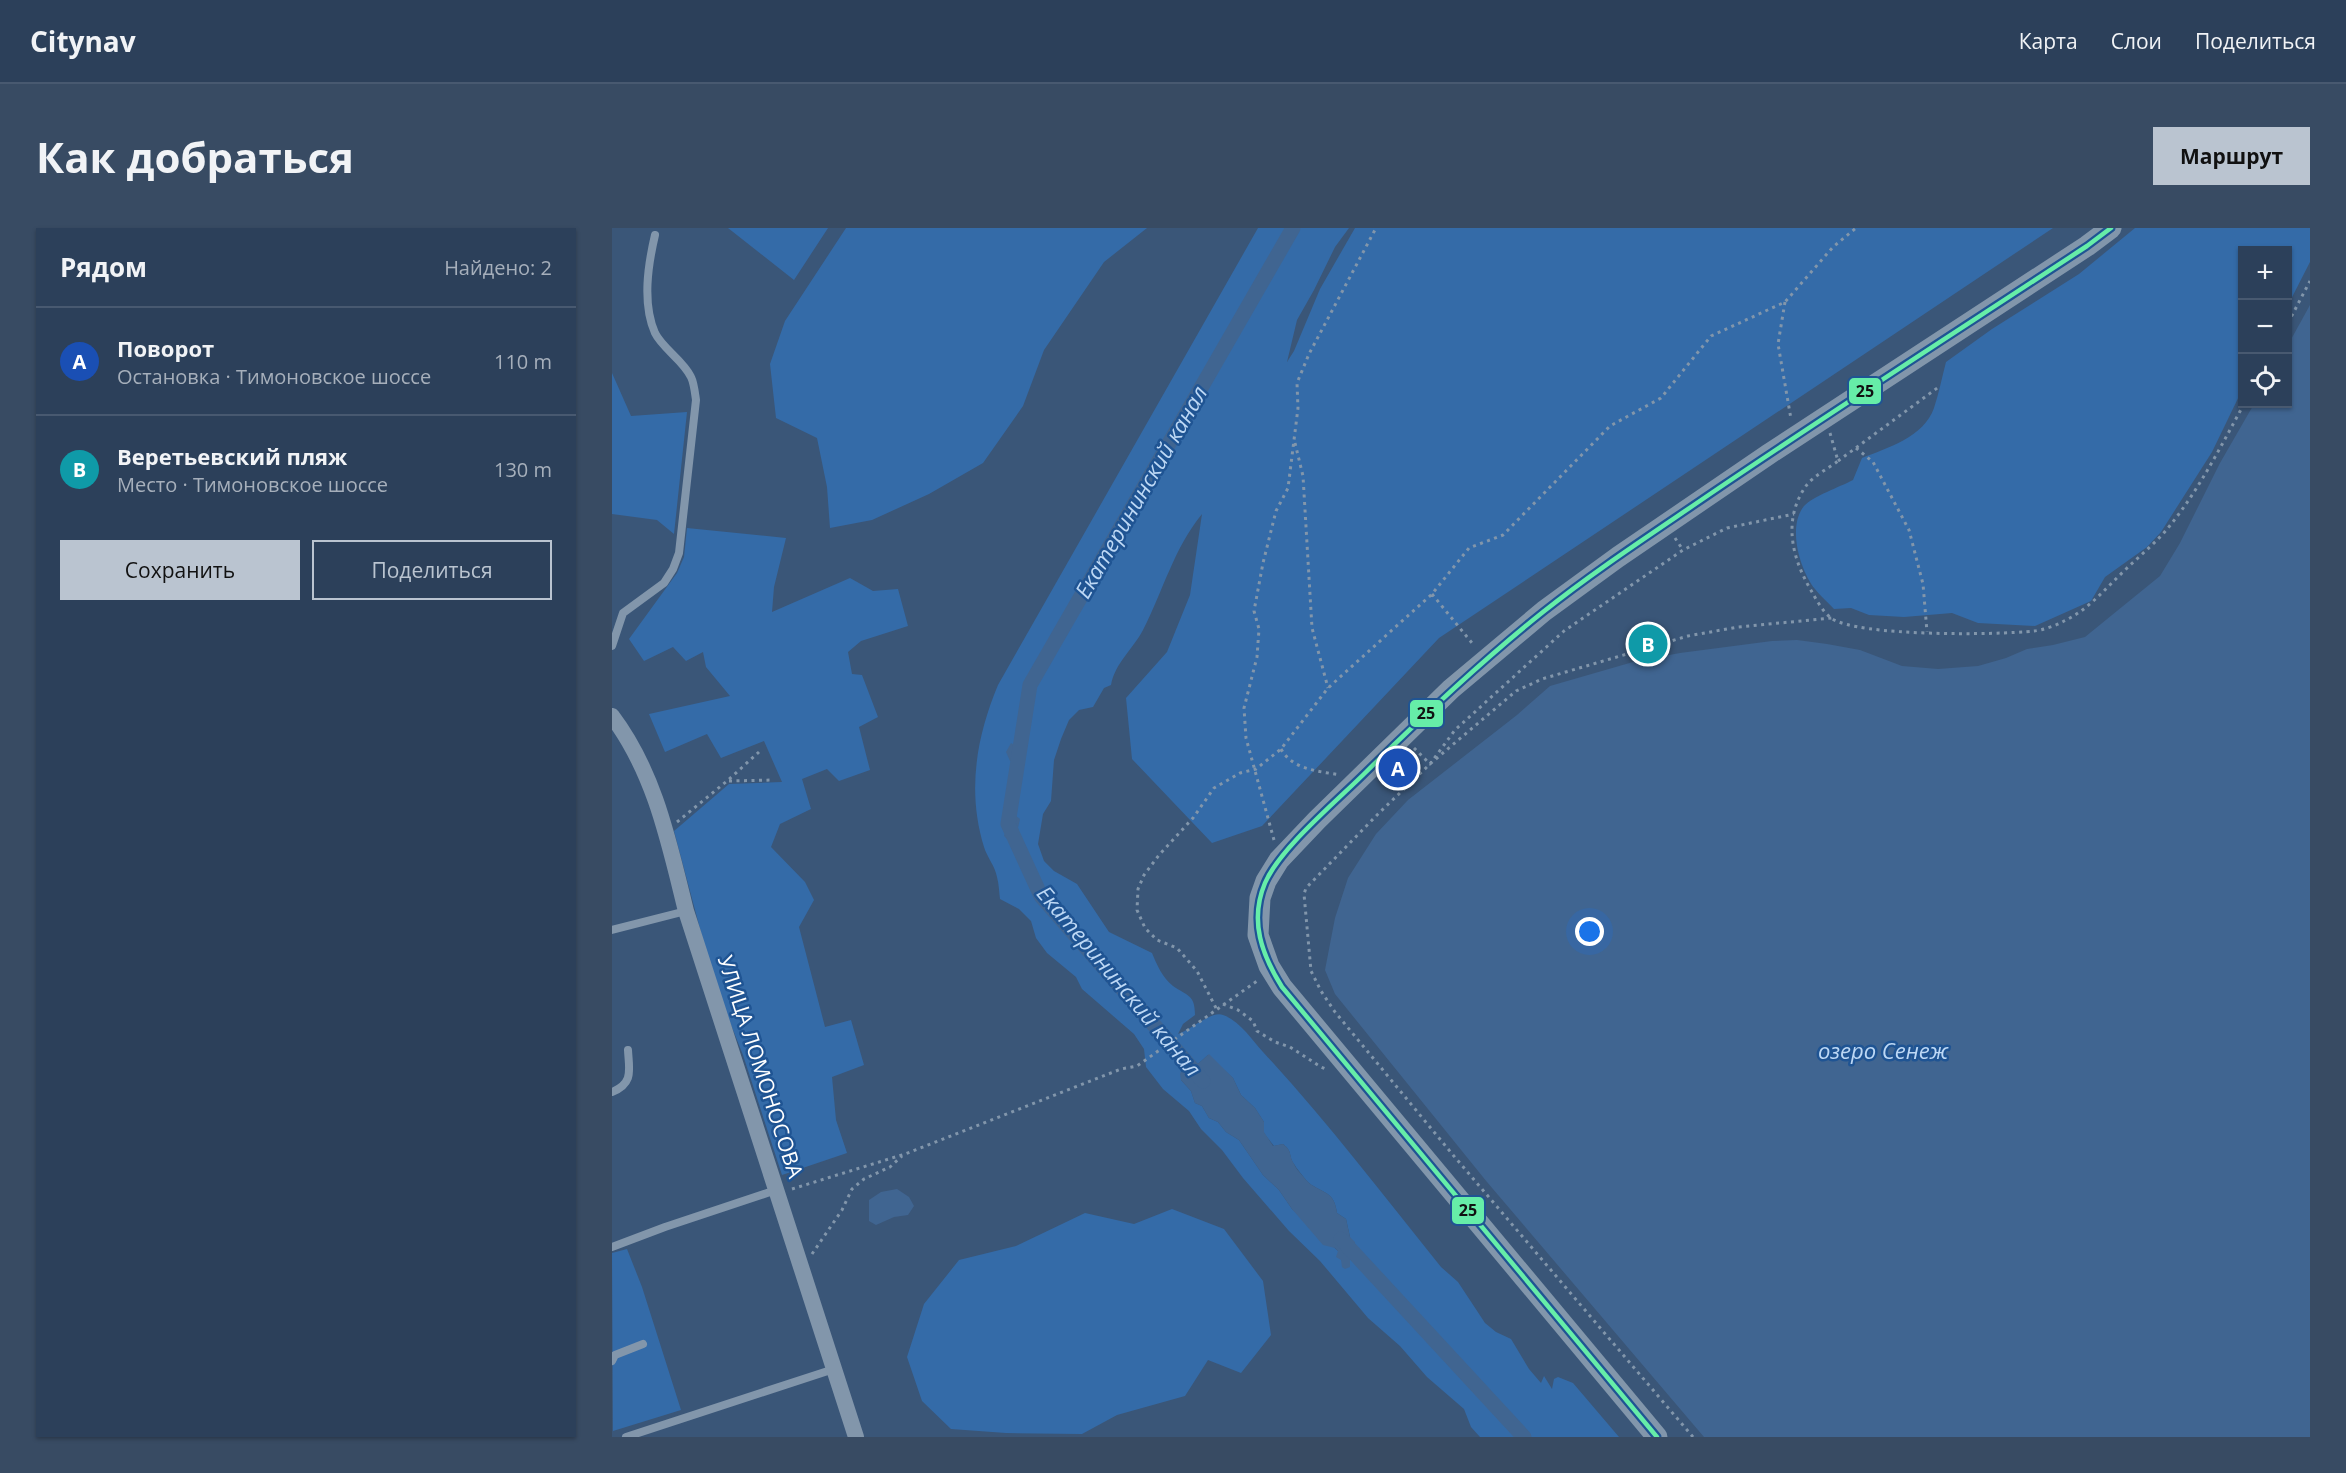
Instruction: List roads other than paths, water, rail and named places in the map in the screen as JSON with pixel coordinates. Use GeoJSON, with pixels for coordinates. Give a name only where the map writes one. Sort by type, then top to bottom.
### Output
{"type":"FeatureCollection","features":[{"type":"Feature","properties":{"kind":"street"},"geometry":{"type":"LineString","coordinates":[[1656,1437],[1282,987],[1269,966],[1258,935],[1257,916],[1266,881],[1279,860],[1450,689],[1544,611],[1618,557],[1794,437],[2087,246],[2111,228]]}},
{"type":"Feature","properties":{"kind":"street","name":"УЛИЦА ЛОМОНОСОВА"},"geometry":{"type":"LineString","coordinates":[[612,716],[624,731],[645,769],[667,831],[686,911],[856,1437]]}},
{"type":"Feature","properties":{"kind":"lane"},"geometry":{"type":"LineString","coordinates":[[612,646],[623,613],[664,583],[679,553],[696,400],[691,376],[656,334],[651,317],[647,285],[649,260],[656,235]]}},
{"type":"Feature","properties":{"kind":"lane"},"geometry":{"type":"LineString","coordinates":[[612,930],[686,911]]}},
{"type":"Feature","properties":{"kind":"lane"},"geometry":{"type":"LineString","coordinates":[[612,1092],[625,1084],[629,1077],[627,1050]]}},
{"type":"Feature","properties":{"kind":"lane"},"geometry":{"type":"LineString","coordinates":[[612,1247],[776,1190]]}},
{"type":"Feature","properties":{"kind":"lane"},"geometry":{"type":"LineString","coordinates":[[612,1361],[615,1355],[643,1344]]}},
{"type":"Feature","properties":{"kind":"lane"},"geometry":{"type":"LineString","coordinates":[[626,1437],[834,1369]]}},
{"type":"Feature","properties":{"kind":"water","name":"озеро Сенеж"},"geometry":{"type":"Polygon","coordinates":[[[2310,305],[2310,1437],[1704,1437],[1487,1182],[1335,994],[1325,970],[1335,918],[1348,878],[1376,834],[1408,800],[1517,715],[1550,686],[1633,662],[1680,653],[1772,641],[1797,640],[1827,644],[1860,650],[1902,666],[1938,669],[1978,666],[2027,649],[2085,637],[2160,576],[2252,408],[2292,408],[2292,338],[2310,305]]]}},
{"type":"Feature","properties":{"kind":"water"},"geometry":{"type":"Polygon","coordinates":[[[1011,743],[1020,748],[1021,756],[1015,763],[1010,761],[1006,752],[1011,743]]]}},
{"type":"Feature","properties":{"kind":"water"},"geometry":{"type":"Polygon","coordinates":[[[1011,804],[1016,808],[1016,816],[1020,819],[1018,828],[1020,838],[1012,844],[1004,836],[1009,822],[1004,813],[1006,805],[1011,804]]]}},
{"type":"Feature","properties":{"kind":"water"},"geometry":{"type":"Polygon","coordinates":[[[1209,1054],[1233,1078],[1241,1095],[1255,1108],[1264,1122],[1264,1132],[1273,1146],[1283,1144],[1306,1180],[1333,1199],[1337,1213],[1346,1219],[1350,1237],[1355,1242],[1354,1257],[1350,1257],[1350,1267],[1345,1269],[1342,1267],[1341,1260],[1336,1257],[1338,1251],[1323,1245],[1279,1190],[1263,1175],[1239,1140],[1226,1132],[1218,1122],[1209,1118],[1202,1106],[1195,1103],[1191,1091],[1181,1080],[1180,1074],[1183,1066],[1199,1063],[1209,1054]]]}},
{"type":"Feature","properties":{"kind":"water"},"geometry":{"type":"Polygon","coordinates":[[[897,1189],[909,1197],[914,1206],[908,1215],[894,1217],[876,1225],[869,1221],[869,1200],[881,1192],[897,1189]]]}},
{"type":"Feature","properties":{"kind":"waterway","name":"Екатерининский канал"},"geometry":{"type":"LineString","coordinates":[[1203,1081],[1041,896],[1008,824],[1030,685],[1293,228]]}},
{"type":"Feature","properties":{"kind":"waterway","name":"Екатерининский канал"},"geometry":{"type":"LineString","coordinates":[[1341,1239],[1524,1437]]}},
{"type":"Feature","properties":{"kind":"place","name":"Веретьевский пляж"},"geometry":{"type":"Point","coordinates":[1648,644]}},
{"type":"Feature","properties":{"kind":"place","name":"Поворот"},"geometry":{"type":"Point","coordinates":[1398,768]}}]}
